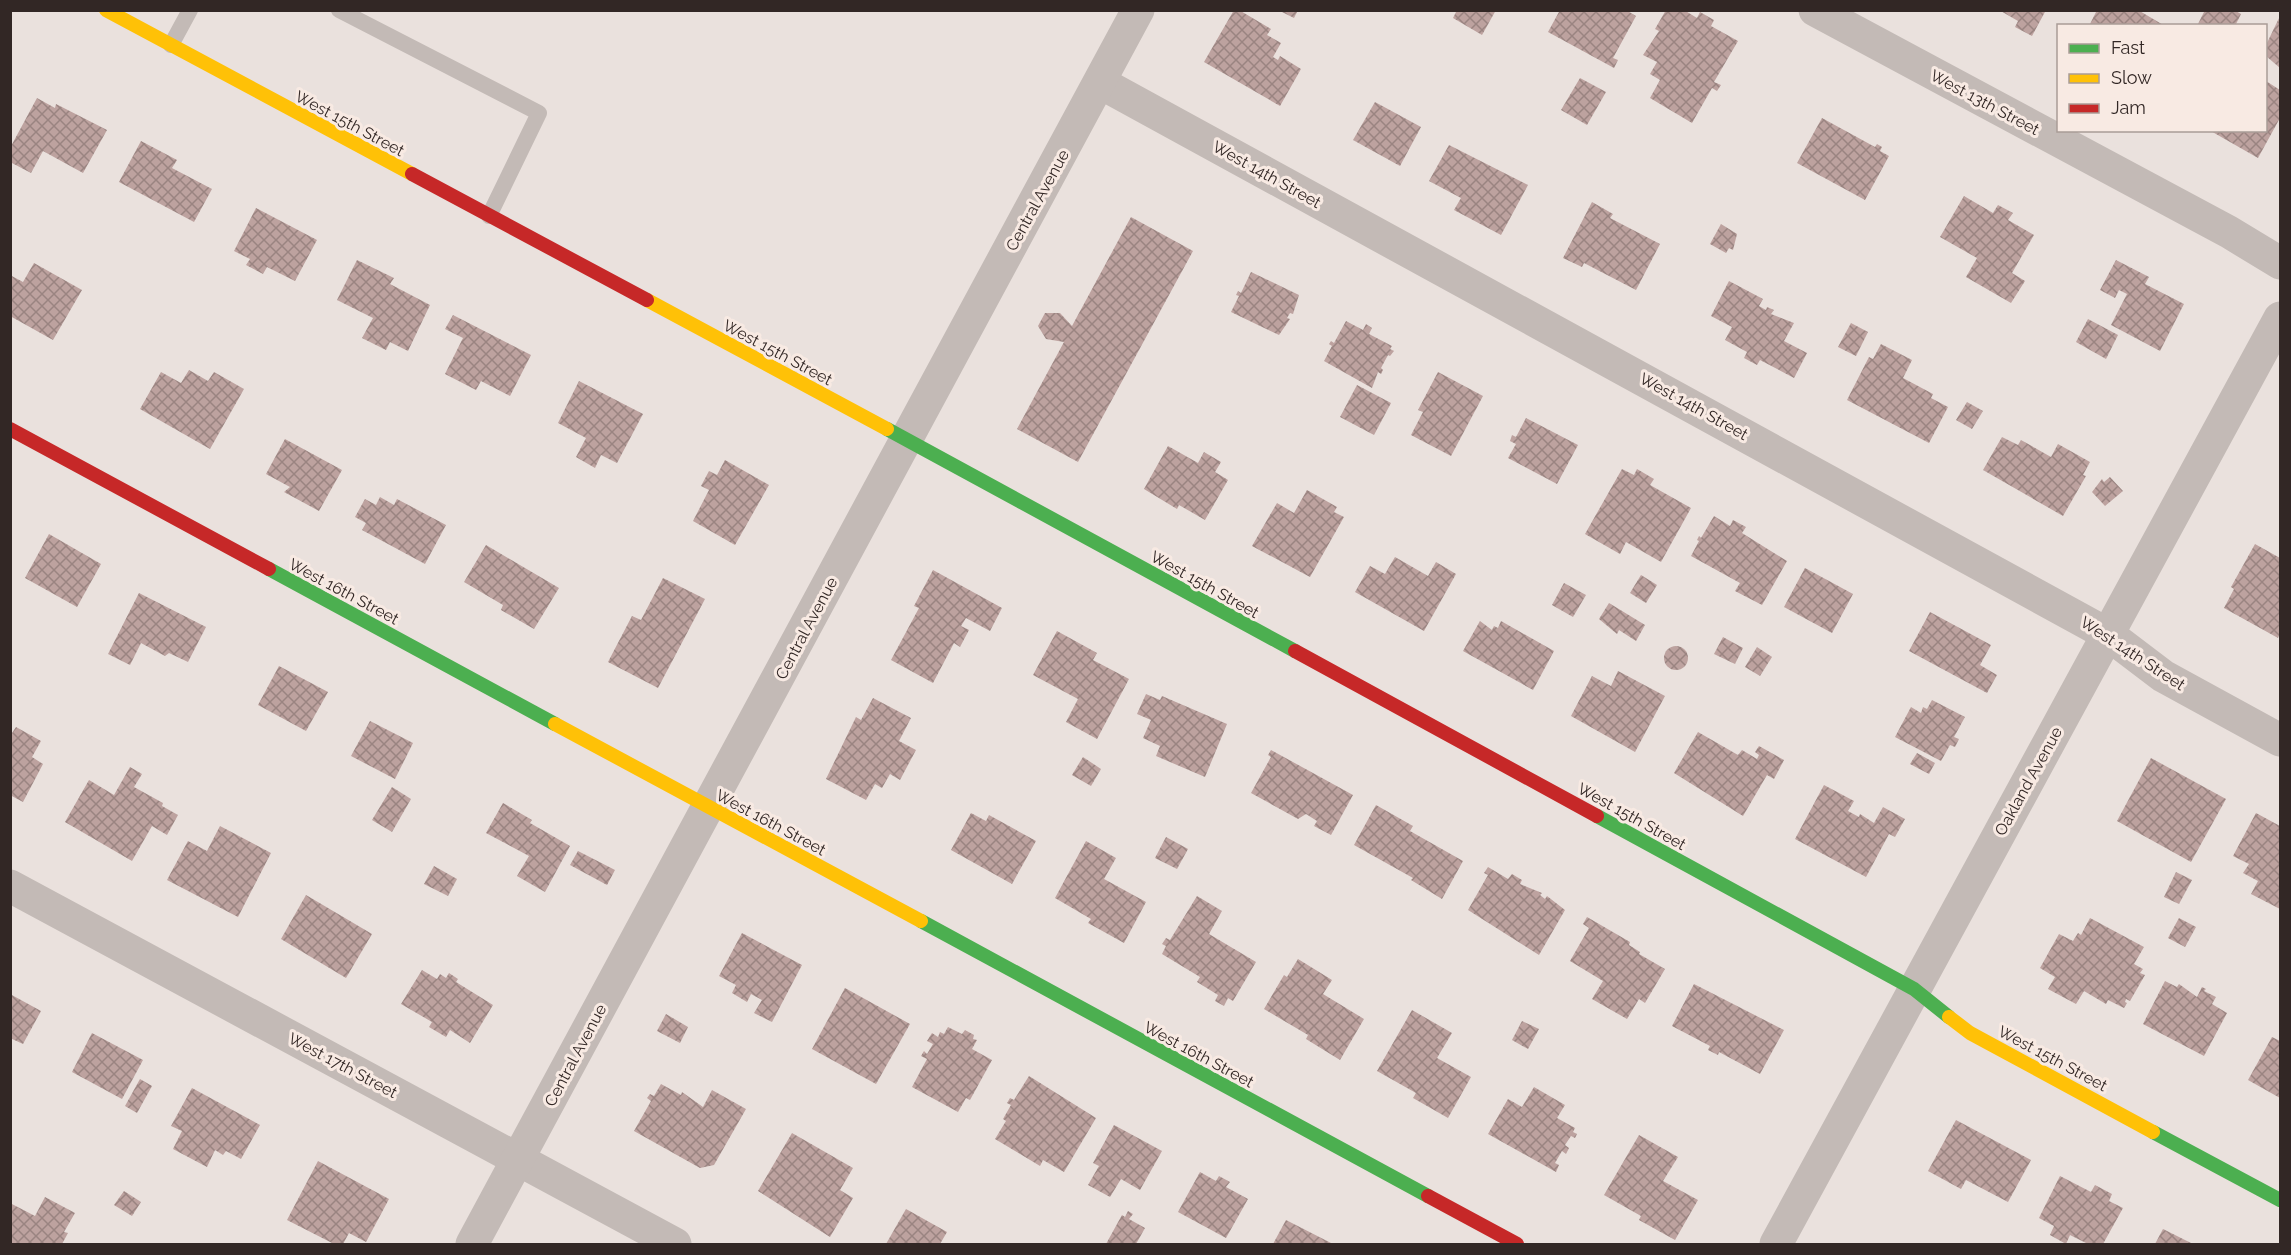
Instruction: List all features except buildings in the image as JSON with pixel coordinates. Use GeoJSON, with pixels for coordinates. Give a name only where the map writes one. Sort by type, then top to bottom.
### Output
{"type":"FeatureCollection","features":[{"type":"Feature","properties":{"kind":"street","name":"West 15th Street"},"geometry":{"type":"LineString","coordinates":[[106,10],[907,440],[1914,989],[1970,1033],[2280,1200]]}},
{"type":"Feature","properties":{"kind":"street","name":"Central Avenue"},"geometry":{"type":"LineString","coordinates":[[472,1245],[1101,83],[1138,10]]}},
{"type":"Feature","properties":{"kind":"street","name":"West 13th Street"},"geometry":{"type":"LineString","coordinates":[[1815,10],[2229,232],[2280,263]]}},
{"type":"Feature","properties":{"kind":"street","name":"West 14th Street"},"geometry":{"type":"LineString","coordinates":[[1101,83],[2109,635],[2163,676],[2280,741]]}},
{"type":"Feature","properties":{"kind":"street","name":"Oakland Avenue"},"geometry":{"type":"LineString","coordinates":[[1776,1245],[2280,318]]}},
{"type":"Feature","properties":{"kind":"street","name":"West 16th Street"},"geometry":{"type":"LineString","coordinates":[[10,429],[1517,1245]]}},
{"type":"Feature","properties":{"kind":"street","name":"West 17th Street"},"geometry":{"type":"LineString","coordinates":[[10,886],[675,1245]]}},
{"type":"Feature","properties":{"kind":"lane"},"geometry":{"type":"LineString","coordinates":[[171,45],[190,10]]}},
{"type":"Feature","properties":{"kind":"lane"},"geometry":{"type":"LineString","coordinates":[[339,10],[539,113],[489,216]]}},
{"type":"Feature","properties":{"kind":"traffic: fast"},"geometry":{"type":"LineString","coordinates":[[887,429],[1295,651]]}},
{"type":"Feature","properties":{"kind":"traffic: fast"},"geometry":{"type":"LineString","coordinates":[[269,569],[555,724]]}},
{"type":"Feature","properties":{"kind":"traffic: fast"},"geometry":{"type":"LineString","coordinates":[[1597,816],[1914,989],[1949,1017]]}},
{"type":"Feature","properties":{"kind":"traffic: fast"},"geometry":{"type":"LineString","coordinates":[[921,921],[1428,1196]]}},
{"type":"Feature","properties":{"kind":"traffic: fast"},"geometry":{"type":"LineString","coordinates":[[2153,1132],[2280,1200]]}},
{"type":"Feature","properties":{"kind":"traffic: slow"},"geometry":{"type":"LineString","coordinates":[[106,10],[412,174]]}},
{"type":"Feature","properties":{"kind":"traffic: slow"},"geometry":{"type":"LineString","coordinates":[[647,300],[887,429]]}},
{"type":"Feature","properties":{"kind":"traffic: slow"},"geometry":{"type":"LineString","coordinates":[[555,724],[921,921]]}},
{"type":"Feature","properties":{"kind":"traffic: slow"},"geometry":{"type":"LineString","coordinates":[[1949,1017],[1970,1033],[2153,1132]]}},
{"type":"Feature","properties":{"kind":"traffic: jam"},"geometry":{"type":"LineString","coordinates":[[412,174],[647,300]]}},
{"type":"Feature","properties":{"kind":"traffic: jam"},"geometry":{"type":"LineString","coordinates":[[10,429],[269,569]]}},
{"type":"Feature","properties":{"kind":"traffic: jam"},"geometry":{"type":"LineString","coordinates":[[1295,651],[1597,816]]}},
{"type":"Feature","properties":{"kind":"traffic: jam"},"geometry":{"type":"LineString","coordinates":[[1428,1196],[1517,1244]]}}]}
